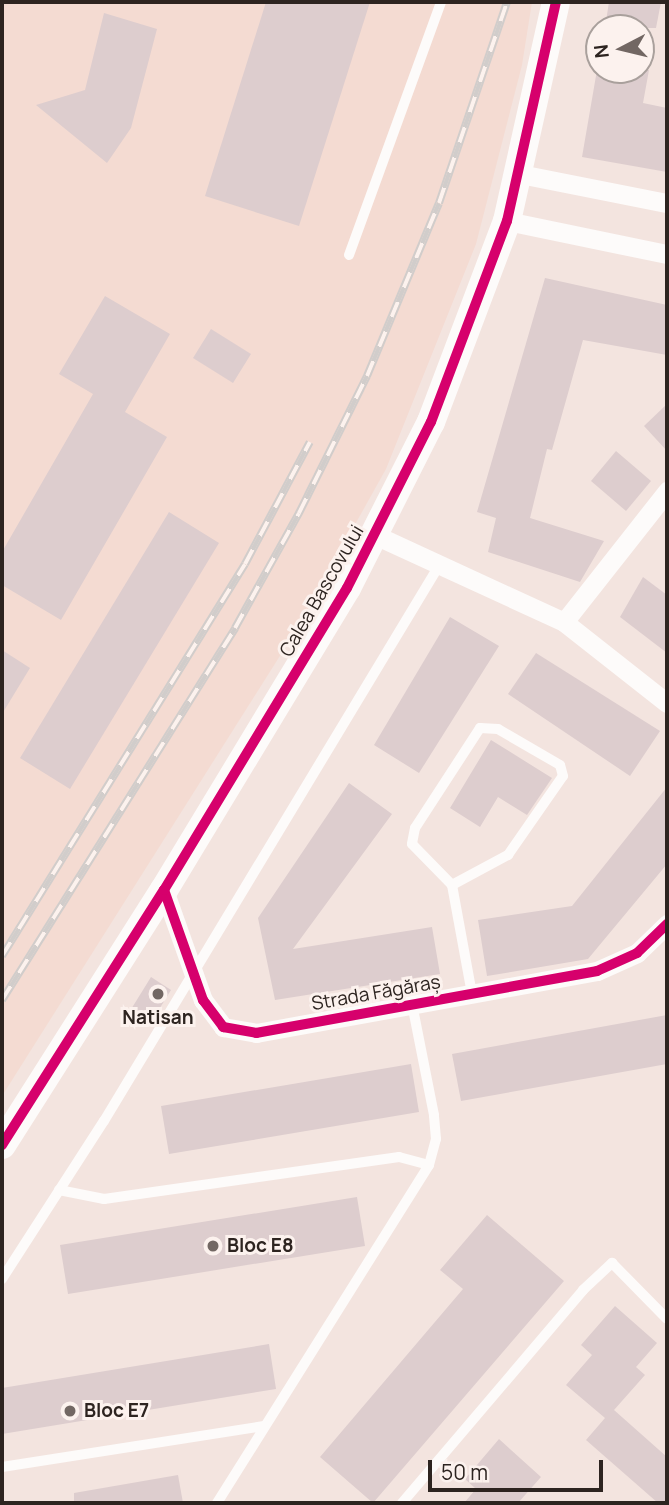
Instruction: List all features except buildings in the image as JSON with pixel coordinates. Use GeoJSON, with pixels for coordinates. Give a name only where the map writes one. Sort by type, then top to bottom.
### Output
{"type":"FeatureCollection","features":[{"type":"Feature","properties":{"kind":"street","name":"Calea Bascovului"},"geometry":{"type":"LineString","coordinates":[[2,1145],[164,891],[375,535],[432,422],[507,221],[520,174],[556,2]]}},
{"type":"Feature","properties":{"kind":"street"},"geometry":{"type":"LineString","coordinates":[[520,174],[667,203]]}},
{"type":"Feature","properties":{"kind":"street"},"geometry":{"type":"LineString","coordinates":[[507,221],[667,254]]}},
{"type":"Feature","properties":{"kind":"street"},"geometry":{"type":"LineString","coordinates":[[564,622],[667,491]]}},
{"type":"Feature","properties":{"kind":"street"},"geometry":{"type":"LineString","coordinates":[[375,535],[564,622],[667,703]]}},
{"type":"Feature","properties":{"kind":"street","name":"Strada Făgăraș"},"geometry":{"type":"LineString","coordinates":[[164,891],[203,1000],[223,1027],[256,1033],[617,964],[637,953],[667,924]]}},
{"type":"Feature","properties":{"kind":"lane"},"geometry":{"type":"LineString","coordinates":[[349,255],[441,2]]}},
{"type":"Feature","properties":{"kind":"lane"},"geometry":{"type":"LineString","coordinates":[[2,1279],[194,973],[440,564]]}},
{"type":"Feature","properties":{"kind":"lane"},"geometry":{"type":"LineString","coordinates":[[452,885],[508,855],[563,776],[559,765],[498,729],[480,728],[415,828],[412,844],[419,855],[452,885],[471,994]]}},
{"type":"Feature","properties":{"kind":"lane"},"geometry":{"type":"LineString","coordinates":[[217,1503],[429,1165],[436,1139],[434,1115],[412,1004]]}},
{"type":"Feature","properties":{"kind":"lane"},"geometry":{"type":"LineString","coordinates":[[59,1190],[104,1199],[399,1157],[429,1165]]}},
{"type":"Feature","properties":{"kind":"lane"},"geometry":{"type":"LineString","coordinates":[[402,1503],[583,1290],[612,1263],[667,1319]]}},
{"type":"Feature","properties":{"kind":"lane"},"geometry":{"type":"LineString","coordinates":[[2,1467],[264,1426]]}},
{"type":"Feature","properties":{"kind":"shaded area"},"geometry":{"type":"Polygon","coordinates":[[[2,2],[532,2],[522,65],[476,244],[386,469],[295,632],[2,1096],[2,2]]]}},
{"type":"Feature","properties":{"kind":"railway"},"geometry":{"type":"LineString","coordinates":[[2,1000],[235,628],[299,513],[367,376],[439,203],[507,2]]}},
{"type":"Feature","properties":{"kind":"railway"},"geometry":{"type":"LineString","coordinates":[[2,956],[245,564],[310,442]]}},
{"type":"Feature","properties":{"kind":"cycle path"},"geometry":{"type":"LineString","coordinates":[[2,1145],[164,890],[347,588],[431,422],[507,221],[556,2]]}},
{"type":"Feature","properties":{"kind":"cycle path"},"geometry":{"type":"LineString","coordinates":[[164,890],[203,1000],[223,1027],[256,1033],[597,971],[637,953],[667,924]]}},
{"type":"Feature","properties":{"kind":"place","name":"Natisan"},"geometry":{"type":"Point","coordinates":[158,994]}},
{"type":"Feature","properties":{"kind":"place","name":"Bloc E8"},"geometry":{"type":"Point","coordinates":[213,1246]}},
{"type":"Feature","properties":{"kind":"place","name":"Bloc E7"},"geometry":{"type":"Point","coordinates":[70,1411]}}]}
